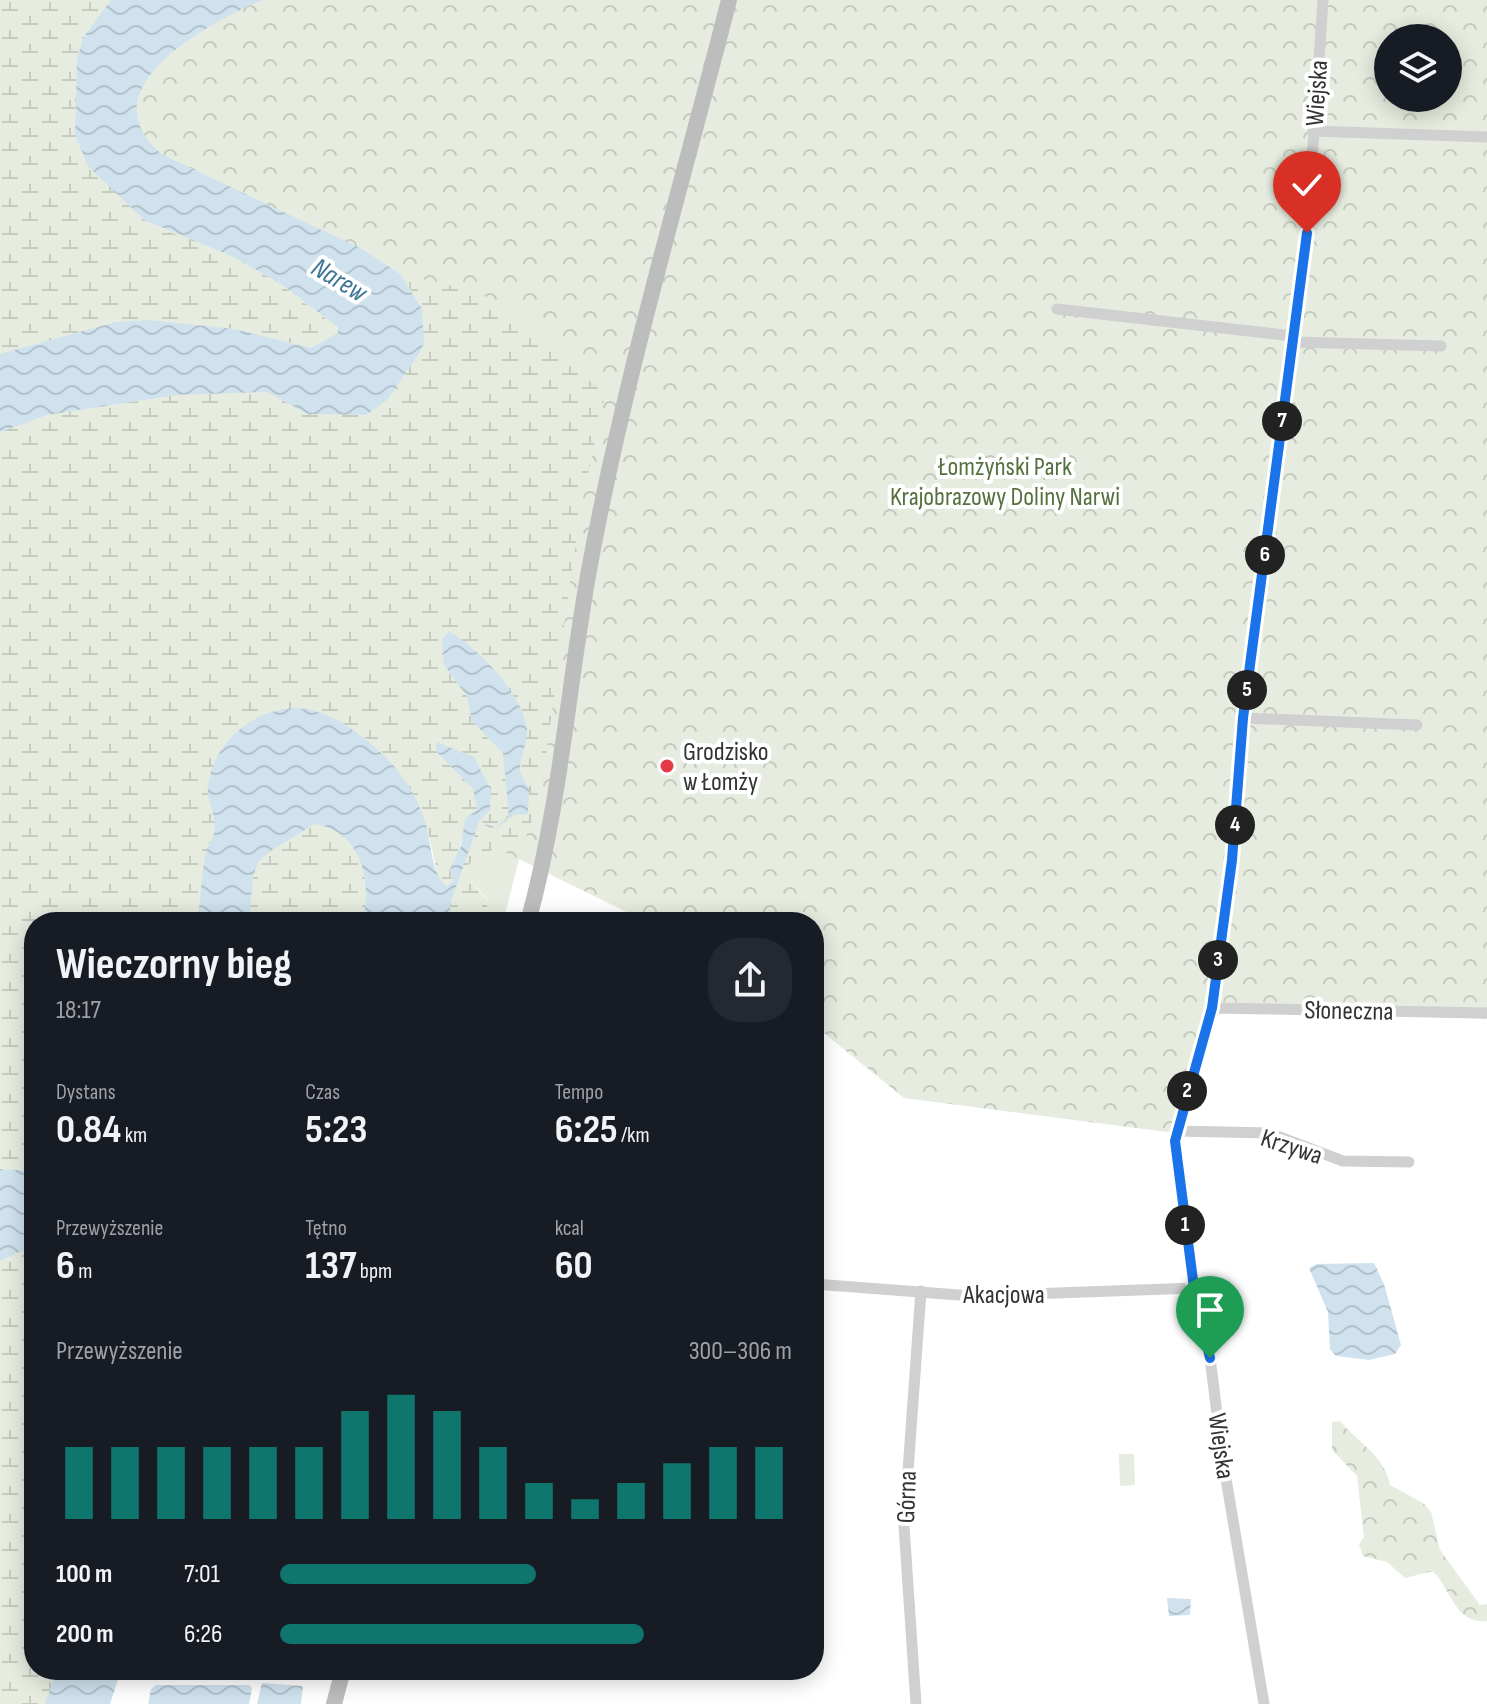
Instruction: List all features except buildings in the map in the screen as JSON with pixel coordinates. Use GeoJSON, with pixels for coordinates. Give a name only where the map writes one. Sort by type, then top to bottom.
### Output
{"type":"FeatureCollection","features":[{"type":"Feature","properties":{"kind":"street"},"geometry":{"type":"LineString","coordinates":[[530,912],[549,828],[589,570],[610,469],[729,0]]}},
{"type":"Feature","properties":{"kind":"street","name":"Wiejska"},"geometry":{"type":"LineString","coordinates":[[1264,1704],[1223,1461],[1210,1358],[1194,1288],[1175,1160],[1176,1131],[1212,1008],[1232,860],[1243,718],[1307,233],[1323,0]]}},
{"type":"Feature","properties":{"kind":"street"},"geometry":{"type":"LineString","coordinates":[[1313,131],[1487,137]]}},
{"type":"Feature","properties":{"kind":"street"},"geometry":{"type":"LineString","coordinates":[[1057,309],[1293,339],[1441,346]]}},
{"type":"Feature","properties":{"kind":"street"},"geometry":{"type":"LineString","coordinates":[[1243,718],[1417,725]]}},
{"type":"Feature","properties":{"kind":"street","name":"Słoneczna"},"geometry":{"type":"LineString","coordinates":[[1212,1008],[1487,1013]]}},
{"type":"Feature","properties":{"kind":"street","name":"Krzywa"},"geometry":{"type":"LineString","coordinates":[[1176,1131],[1269,1133],[1343,1161],[1409,1162]]}},
{"type":"Feature","properties":{"kind":"street","name":"Akacjowa"},"geometry":{"type":"LineString","coordinates":[[824,1285],[972,1296],[1194,1288]]}},
{"type":"Feature","properties":{"kind":"street","name":"Górna"},"geometry":{"type":"LineString","coordinates":[[916,1704],[904,1526],[921,1291]]}},
{"type":"Feature","properties":{"kind":"street"},"geometry":{"type":"LineString","coordinates":[[334,1704],[340,1680]]}},
{"type":"Feature","properties":{"kind":"green space","name":"Łomżyński Park Krajobrazowy Doliny Narwi"},"geometry":{"type":"Polygon","coordinates":[[[0,0],[1487,0],[1487,1019],[1206,1011],[1175,1133],[904,1098],[824,1033],[824,912],[627,912],[419,810],[429,912],[24,912],[24,1680],[99,1680],[96,1704],[0,1704],[0,0]]]}},
{"type":"Feature","properties":{"kind":"green space"},"geometry":{"type":"Polygon","coordinates":[[[0,0],[111,0],[98,15],[82,46],[76,80],[75,135],[161,229],[232,256],[280,284],[338,328],[335,337],[311,348],[234,329],[149,320],[116,322],[0,354],[0,0]]]}},
{"type":"Feature","properties":{"kind":"green space"},"geometry":{"type":"Polygon","coordinates":[[[400,274],[475,291],[517,314],[605,395],[581,505],[540,798],[521,851],[503,844],[474,859],[463,871],[488,901],[486,912],[450,912],[462,862],[482,818],[463,753],[440,741],[436,751],[473,789],[477,810],[468,816],[458,854],[450,869],[453,881],[446,886],[438,880],[423,819],[398,770],[381,750],[359,733],[301,707],[210,803],[216,819],[214,835],[207,849],[198,912],[24,912],[24,1170],[0,1169],[0,432],[47,415],[176,395],[267,392],[308,414],[366,415],[397,387],[418,355],[412,292],[400,274]],[[442,640],[444,665],[467,696],[478,728],[503,753],[509,812],[503,823],[514,815],[527,814],[529,789],[520,772],[526,731],[519,703],[465,641],[442,640]]]}},
{"type":"Feature","properties":{"kind":"green space"},"geometry":{"type":"Polygon","coordinates":[[[314,824],[330,828],[343,836],[360,860],[366,890],[364,912],[250,912],[253,876],[266,854],[314,824]]]}},
{"type":"Feature","properties":{"kind":"green space"},"geometry":{"type":"Polygon","coordinates":[[[503,844],[521,851],[506,912],[486,912],[488,900],[463,871],[474,859],[503,844]]]}},
{"type":"Feature","properties":{"kind":"green space"},"geometry":{"type":"Polygon","coordinates":[[[24,1250],[24,1680],[53,1680],[45,1704],[0,1704],[0,1261],[24,1250]]]}},
{"type":"Feature","properties":{"kind":"green space"},"geometry":{"type":"Polygon","coordinates":[[[1340,1421],[1376,1458],[1390,1485],[1423,1503],[1431,1512],[1440,1550],[1480,1605],[1487,1604],[1487,1621],[1476,1621],[1461,1612],[1433,1571],[1405,1578],[1387,1562],[1363,1556],[1359,1544],[1364,1537],[1357,1476],[1332,1450],[1332,1422],[1340,1421]]]}},
{"type":"Feature","properties":{"kind":"green space"},"geometry":{"type":"Polygon","coordinates":[[[1119,1454],[1134,1454],[1135,1485],[1120,1486],[1119,1454]]]}},
{"type":"Feature","properties":{"kind":"water","name":"Narew"},"geometry":{"type":"Polygon","coordinates":[[[111,0],[263,0],[214,24],[163,61],[145,83],[137,106],[142,130],[163,155],[362,249],[400,274],[422,309],[424,344],[387,400],[366,415],[308,414],[267,392],[176,395],[47,415],[0,432],[0,354],[116,322],[149,320],[234,329],[311,348],[338,333],[338,327],[281,284],[232,256],[144,220],[88,166],[75,135],[77,59],[83,38],[111,0]]]}},
{"type":"Feature","properties":{"kind":"water"},"geometry":{"type":"Polygon","coordinates":[[[449,631],[498,674],[524,716],[527,735],[520,772],[529,789],[528,814],[513,815],[506,822],[493,828],[484,824],[495,827],[509,818],[503,753],[472,721],[467,696],[444,665],[442,640],[449,631]]]}},
{"type":"Feature","properties":{"kind":"water"},"geometry":{"type":"Polygon","coordinates":[[[295,708],[330,716],[353,730],[389,760],[414,795],[426,825],[435,867],[447,886],[453,881],[450,869],[461,846],[465,819],[477,810],[473,789],[436,751],[436,742],[474,757],[491,790],[490,810],[482,818],[484,823],[480,819],[450,904],[450,912],[364,912],[364,874],[353,847],[330,828],[314,824],[266,854],[258,863],[253,876],[250,912],[198,912],[205,858],[215,827],[208,791],[211,770],[235,734],[258,717],[272,712],[295,708]]]}},
{"type":"Feature","properties":{"kind":"water"},"geometry":{"type":"Polygon","coordinates":[[[0,1169],[24,1170],[24,1250],[0,1261],[0,1169]]]}},
{"type":"Feature","properties":{"kind":"water"},"geometry":{"type":"Polygon","coordinates":[[[1374,1263],[1384,1284],[1401,1345],[1395,1354],[1369,1360],[1336,1356],[1330,1349],[1328,1312],[1309,1268],[1317,1264],[1374,1263]]]}},
{"type":"Feature","properties":{"kind":"water"},"geometry":{"type":"Polygon","coordinates":[[[1167,1598],[1191,1599],[1190,1615],[1169,1616],[1167,1598]]]}},
{"type":"Feature","properties":{"kind":"water"},"geometry":{"type":"Polygon","coordinates":[[[53,1680],[118,1680],[110,1704],[45,1704],[53,1680]]]}},
{"type":"Feature","properties":{"kind":"water"},"geometry":{"type":"Polygon","coordinates":[[[262,1683],[303,1686],[301,1704],[257,1704],[262,1683]]]}},
{"type":"Feature","properties":{"kind":"water"},"geometry":{"type":"Polygon","coordinates":[[[156,1685],[249,1685],[252,1688],[249,1704],[148,1704],[151,1689],[156,1685]]]}},
{"type":"Feature","properties":{"kind":"place","name":"Grodzisko w Łomży"},"geometry":{"type":"Point","coordinates":[667,766]}},
{"type":"Feature","properties":{"kind":"route"},"geometry":{"type":"LineString","coordinates":[[1210,1358],[1194,1288],[1175,1160],[1175,1141],[1212,1008],[1232,860],[1243,718],[1307,233]]}}]}
